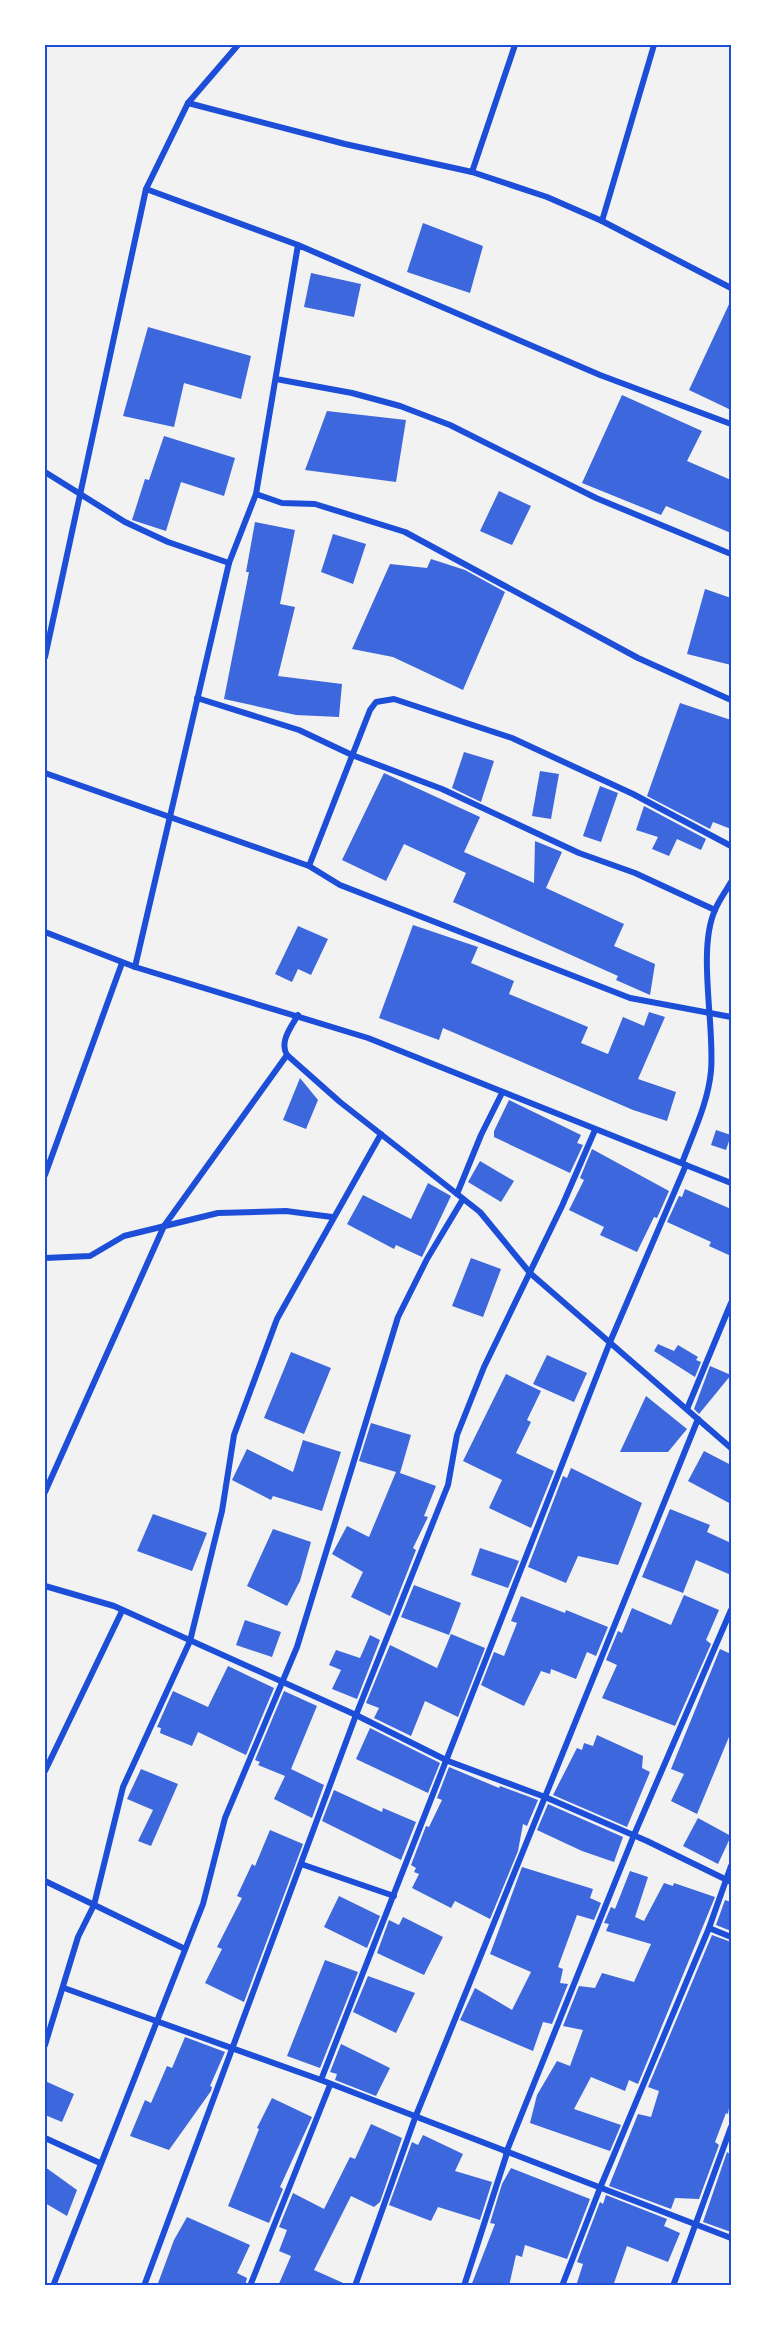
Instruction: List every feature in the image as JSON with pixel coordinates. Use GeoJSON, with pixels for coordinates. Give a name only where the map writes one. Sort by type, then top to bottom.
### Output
{"type":"FeatureCollection","features":[{"type":"Feature","properties":{"kind":"street"},"geometry":{"type":"LineString","coordinates":[[45,657],[146,189],[188,103],[238,45]]}},
{"type":"Feature","properties":{"kind":"street"},"geometry":{"type":"LineString","coordinates":[[472,172],[515,45]]}},
{"type":"Feature","properties":{"kind":"street"},"geometry":{"type":"LineString","coordinates":[[602,221],[654,45]]}},
{"type":"Feature","properties":{"kind":"street"},"geometry":{"type":"LineString","coordinates":[[188,103],[345,144],[472,172],[547,197],[602,221],[731,288]]}},
{"type":"Feature","properties":{"kind":"street"},"geometry":{"type":"LineString","coordinates":[[146,189],[298,245],[600,375],[731,424]]}},
{"type":"Feature","properties":{"kind":"street"},"geometry":{"type":"LineString","coordinates":[[135,967],[229,563],[256,494],[298,245]]}},
{"type":"Feature","properties":{"kind":"street"},"geometry":{"type":"LineString","coordinates":[[276,379],[352,393],[400,406],[450,425],[596,498],[731,554]]}},
{"type":"Feature","properties":{"kind":"street"},"geometry":{"type":"LineString","coordinates":[[45,472],[146,532],[229,563]]}},
{"type":"Feature","properties":{"kind":"street"},"geometry":{"type":"LineString","coordinates":[[256,494],[282,503],[315,504],[405,532],[638,658],[731,700]]}},
{"type":"Feature","properties":{"kind":"street"},"geometry":{"type":"LineString","coordinates":[[197,698],[298,730],[352,755],[442,789],[579,853],[635,873],[715,910]]}},
{"type":"Feature","properties":{"kind":"street"},"geometry":{"type":"LineString","coordinates":[[309,866],[352,755],[376,702],[394,699],[512,738],[633,794],[731,846]]}},
{"type":"Feature","properties":{"kind":"street"},"geometry":{"type":"LineString","coordinates":[[45,772],[309,866],[340,885],[630,998],[731,1017]]}},
{"type":"Feature","properties":{"kind":"street"},"geometry":{"type":"LineString","coordinates":[[321,2080],[448,1761],[610,1342],[684,1164],[704,1105],[711,1071],[708,967],[711,924],[715,910],[731,882]]}},
{"type":"Feature","properties":{"kind":"street"},"geometry":{"type":"LineString","coordinates":[[45,932],[135,967],[368,1038],[502,1094],[731,1183]]}},
{"type":"Feature","properties":{"kind":"street"},"geometry":{"type":"LineString","coordinates":[[45,1174],[123,963]]}},
{"type":"Feature","properties":{"kind":"street"},"geometry":{"type":"LineString","coordinates":[[298,1015],[284,1042],[283,1049],[287,1055],[381,1134],[480,1212],[530,1273],[731,1448]]}},
{"type":"Feature","properties":{"kind":"street"},"geometry":{"type":"LineString","coordinates":[[45,1492],[164,1226],[287,1055]]}},
{"type":"Feature","properties":{"kind":"street"},"geometry":{"type":"LineString","coordinates":[[457,1194],[481,1135],[502,1094]]}},
{"type":"Feature","properties":{"kind":"street"},"geometry":{"type":"LineString","coordinates":[[144,2286],[356,1715],[448,1485],[457,1435],[484,1367],[595,1130]]}},
{"type":"Feature","properties":{"kind":"street"},"geometry":{"type":"LineString","coordinates":[[45,2045],[78,1937],[93,1905],[123,1787],[190,1641],[222,1511],[234,1435],[278,1318],[381,1134]]}},
{"type":"Feature","properties":{"kind":"street"},"geometry":{"type":"LineString","coordinates":[[53,2286],[203,1904],[225,1818],[284,1683],[308,1615],[398,1317],[427,1258],[463,1199]]}},
{"type":"Feature","properties":{"kind":"street"},"geometry":{"type":"LineString","coordinates":[[45,1258],[90,1256],[124,1236],[218,1213],[286,1211],[333,1218]]}},
{"type":"Feature","properties":{"kind":"street"},"geometry":{"type":"LineString","coordinates":[[687,1409],[731,1303]]}},
{"type":"Feature","properties":{"kind":"street"},"geometry":{"type":"LineString","coordinates":[[355,2286],[415,2118],[698,1419]]}},
{"type":"Feature","properties":{"kind":"street"},"geometry":{"type":"LineString","coordinates":[[45,1586],[122,1611],[356,1715],[448,1761],[545,1797],[634,1835],[728,1880]]}},
{"type":"Feature","properties":{"kind":"street"},"geometry":{"type":"LineString","coordinates":[[464,2286],[506,2153],[634,1835],[731,1610]]}},
{"type":"Feature","properties":{"kind":"street"},"geometry":{"type":"LineString","coordinates":[[45,1771],[122,1611]]}},
{"type":"Feature","properties":{"kind":"street"},"geometry":{"type":"LineString","coordinates":[[302,1864],[394,1896]]}},
{"type":"Feature","properties":{"kind":"street"},"geometry":{"type":"LineString","coordinates":[[562,2286],[600,2188],[709,1928],[728,1880],[731,1866]]}},
{"type":"Feature","properties":{"kind":"street"},"geometry":{"type":"LineString","coordinates":[[45,1881],[185,1949]]}},
{"type":"Feature","properties":{"kind":"street"},"geometry":{"type":"LineString","coordinates":[[709,1928],[731,1938]]}},
{"type":"Feature","properties":{"kind":"street"},"geometry":{"type":"LineString","coordinates":[[64,1988],[156,2019],[321,2080],[731,2238]]}},
{"type":"Feature","properties":{"kind":"street"},"geometry":{"type":"LineString","coordinates":[[250,2286],[330,2085]]}},
{"type":"Feature","properties":{"kind":"street"},"geometry":{"type":"LineString","coordinates":[[673,2286],[697,2226],[731,2127]]}},
{"type":"Feature","properties":{"kind":"street"},"geometry":{"type":"LineString","coordinates":[[45,2138],[100,2163]]}},
{"type":"Feature","properties":{"kind":"building"},"geometry":{"type":"Polygon","coordinates":[[[423,223],[483,246],[470,293],[407,272],[423,223]]]}},
{"type":"Feature","properties":{"kind":"building"},"geometry":{"type":"Polygon","coordinates":[[[311,273],[361,284],[354,317],[304,307],[311,273]]]}},
{"type":"Feature","properties":{"kind":"building"},"geometry":{"type":"Polygon","coordinates":[[[731,300],[731,410],[689,390],[731,300]]]}},
{"type":"Feature","properties":{"kind":"building"},"geometry":{"type":"Polygon","coordinates":[[[148,327],[251,356],[241,399],[184,383],[174,427],[123,416],[148,327]]]}},
{"type":"Feature","properties":{"kind":"building"},"geometry":{"type":"Polygon","coordinates":[[[622,395],[702,431],[687,461],[731,480],[731,533],[666,506],[661,515],[582,483],[622,395]]]}},
{"type":"Feature","properties":{"kind":"building"},"geometry":{"type":"Polygon","coordinates":[[[327,411],[406,420],[396,482],[305,470],[327,411]]]}},
{"type":"Feature","properties":{"kind":"building"},"geometry":{"type":"Polygon","coordinates":[[[164,436],[235,458],[224,496],[181,482],[166,531],[132,520],[145,479],[149,480],[164,436]]]}},
{"type":"Feature","properties":{"kind":"building"},"geometry":{"type":"Polygon","coordinates":[[[499,491],[531,506],[512,545],[480,531],[499,491]]]}},
{"type":"Feature","properties":{"kind":"building"},"geometry":{"type":"Polygon","coordinates":[[[255,522],[295,530],[280,604],[295,607],[278,676],[342,684],[339,717],[296,715],[224,699],[249,572],[246,572],[255,522]]]}},
{"type":"Feature","properties":{"kind":"building"},"geometry":{"type":"Polygon","coordinates":[[[333,534],[366,544],[353,584],[321,572],[333,534]]]}},
{"type":"Feature","properties":{"kind":"building"},"geometry":{"type":"Polygon","coordinates":[[[431,559],[465,570],[505,592],[463,690],[393,657],[352,649],[390,564],[427,568],[431,559]]]}},
{"type":"Feature","properties":{"kind":"building"},"geometry":{"type":"Polygon","coordinates":[[[705,589],[731,598],[731,665],[687,654],[705,589]]]}},
{"type":"Feature","properties":{"kind":"building"},"geometry":{"type":"Polygon","coordinates":[[[680,703],[731,720],[731,829],[713,822],[710,829],[647,796],[680,703]]]}},
{"type":"Feature","properties":{"kind":"building"},"geometry":{"type":"Polygon","coordinates":[[[464,752],[494,761],[481,802],[452,788],[464,752]]]}},
{"type":"Feature","properties":{"kind":"building"},"geometry":{"type":"Polygon","coordinates":[[[540,771],[559,774],[551,819],[532,816],[540,771]]]}},
{"type":"Feature","properties":{"kind":"building"},"geometry":{"type":"Polygon","coordinates":[[[384,773],[480,817],[464,852],[534,883],[535,841],[562,852],[546,888],[624,924],[614,946],[655,964],[650,995],[616,980],[618,976],[453,902],[466,873],[404,844],[386,881],[342,860],[384,773]]]}},
{"type":"Feature","properties":{"kind":"building"},"geometry":{"type":"Polygon","coordinates":[[[600,786],[618,793],[601,842],[583,836],[600,786]]]}},
{"type":"Feature","properties":{"kind":"building"},"geometry":{"type":"Polygon","coordinates":[[[644,806],[706,839],[701,850],[677,839],[669,856],[652,849],[658,837],[636,830],[644,806]]]}},
{"type":"Feature","properties":{"kind":"building"},"geometry":{"type":"Polygon","coordinates":[[[413,925],[478,947],[471,963],[514,981],[509,994],[588,1027],[581,1043],[608,1054],[623,1017],[644,1026],[649,1012],[665,1017],[638,1079],[676,1092],[667,1121],[633,1110],[443,1028],[439,1040],[379,1018],[413,925]]]}},
{"type":"Feature","properties":{"kind":"building"},"geometry":{"type":"Polygon","coordinates":[[[298,926],[328,939],[311,975],[298,969],[292,982],[275,974],[298,926]]]}},
{"type":"Feature","properties":{"kind":"building"},"geometry":{"type":"Polygon","coordinates":[[[300,1078],[318,1100],[306,1129],[283,1120],[300,1078]]]}},
{"type":"Feature","properties":{"kind":"building"},"geometry":{"type":"Polygon","coordinates":[[[509,1100],[581,1135],[577,1143],[583,1145],[570,1173],[494,1137],[494,1131],[509,1100]]]}},
{"type":"Feature","properties":{"kind":"building"},"geometry":{"type":"Polygon","coordinates":[[[716,1130],[731,1135],[726,1150],[711,1145],[716,1130]]]}},
{"type":"Feature","properties":{"kind":"building"},"geometry":{"type":"Polygon","coordinates":[[[592,1149],[669,1191],[657,1218],[654,1217],[637,1252],[600,1235],[604,1227],[569,1210],[584,1180],[580,1178],[592,1149]]]}},
{"type":"Feature","properties":{"kind":"building"},"geometry":{"type":"Polygon","coordinates":[[[480,1161],[514,1181],[501,1202],[468,1182],[480,1161]]]}},
{"type":"Feature","properties":{"kind":"building"},"geometry":{"type":"Polygon","coordinates":[[[428,1183],[451,1196],[422,1257],[396,1245],[394,1249],[347,1224],[363,1195],[411,1219],[428,1183]]]}},
{"type":"Feature","properties":{"kind":"building"},"geometry":{"type":"Polygon","coordinates":[[[685,1189],[731,1209],[731,1256],[709,1246],[711,1242],[667,1222],[679,1196],[682,1197],[685,1189]]]}},
{"type":"Feature","properties":{"kind":"building"},"geometry":{"type":"Polygon","coordinates":[[[471,1258],[501,1269],[483,1317],[452,1306],[471,1258]]]}},
{"type":"Feature","properties":{"kind":"building"},"geometry":{"type":"Polygon","coordinates":[[[658,1344],[674,1351],[678,1345],[698,1357],[696,1360],[701,1362],[695,1377],[654,1351],[658,1344]]]}},
{"type":"Feature","properties":{"kind":"building"},"geometry":{"type":"Polygon","coordinates":[[[291,1352],[331,1368],[304,1434],[264,1418],[291,1352]]]}},
{"type":"Feature","properties":{"kind":"building"},"geometry":{"type":"Polygon","coordinates":[[[547,1355],[587,1373],[574,1402],[533,1384],[547,1355]]]}},
{"type":"Feature","properties":{"kind":"building"},"geometry":{"type":"Polygon","coordinates":[[[710,1366],[731,1375],[699,1414],[694,1409],[710,1366]]]}},
{"type":"Feature","properties":{"kind":"building"},"geometry":{"type":"Polygon","coordinates":[[[506,1374],[541,1391],[527,1420],[531,1422],[516,1453],[554,1471],[531,1528],[489,1508],[502,1480],[463,1461],[506,1374]]]}},
{"type":"Feature","properties":{"kind":"building"},"geometry":{"type":"Polygon","coordinates":[[[646,1396],[687,1429],[668,1452],[620,1452],[646,1396]]]}},
{"type":"Feature","properties":{"kind":"building"},"geometry":{"type":"Polygon","coordinates":[[[371,1423],[411,1435],[400,1473],[436,1486],[424,1516],[428,1517],[413,1548],[416,1550],[390,1616],[351,1597],[363,1572],[332,1554],[347,1526],[369,1537],[396,1472],[359,1461],[371,1423]]]}},
{"type":"Feature","properties":{"kind":"building"},"geometry":{"type":"Polygon","coordinates":[[[303,1440],[341,1452],[322,1511],[273,1496],[271,1500],[232,1480],[247,1449],[293,1472],[303,1440]]]}},
{"type":"Feature","properties":{"kind":"building"},"geometry":{"type":"Polygon","coordinates":[[[704,1451],[731,1465],[731,1504],[688,1481],[704,1451]]]}},
{"type":"Feature","properties":{"kind":"building"},"geometry":{"type":"Polygon","coordinates":[[[571,1468],[642,1503],[618,1565],[578,1556],[566,1583],[528,1567],[563,1476],[567,1478],[571,1468]]]}},
{"type":"Feature","properties":{"kind":"building"},"geometry":{"type":"Polygon","coordinates":[[[670,1509],[710,1525],[707,1532],[731,1543],[731,1575],[696,1560],[683,1593],[642,1577],[670,1509]]]}},
{"type":"Feature","properties":{"kind":"building"},"geometry":{"type":"Polygon","coordinates":[[[153,1514],[207,1533],[192,1571],[137,1551],[153,1514]]]}},
{"type":"Feature","properties":{"kind":"building"},"geometry":{"type":"Polygon","coordinates":[[[273,1529],[311,1542],[300,1581],[287,1606],[247,1586],[273,1529]]]}},
{"type":"Feature","properties":{"kind":"building"},"geometry":{"type":"Polygon","coordinates":[[[480,1548],[519,1561],[508,1588],[471,1575],[480,1548]]]}},
{"type":"Feature","properties":{"kind":"building"},"geometry":{"type":"Polygon","coordinates":[[[414,1585],[461,1603],[449,1635],[401,1617],[414,1585]]]}},
{"type":"Feature","properties":{"kind":"building"},"geometry":{"type":"Polygon","coordinates":[[[684,1595],[719,1610],[706,1640],[711,1644],[675,1726],[602,1698],[617,1665],[606,1660],[618,1631],[622,1633],[632,1608],[671,1625],[684,1595]]]}},
{"type":"Feature","properties":{"kind":"building"},"geometry":{"type":"Polygon","coordinates":[[[521,1596],[565,1613],[566,1610],[608,1627],[596,1656],[587,1652],[576,1679],[551,1669],[550,1674],[541,1671],[524,1706],[481,1685],[494,1652],[504,1656],[517,1623],[511,1621],[521,1596]]]}},
{"type":"Feature","properties":{"kind":"building"},"geometry":{"type":"Polygon","coordinates":[[[245,1620],[281,1632],[272,1657],[236,1645],[245,1620]]]}},
{"type":"Feature","properties":{"kind":"building"},"geometry":{"type":"Polygon","coordinates":[[[451,1634],[485,1648],[458,1717],[425,1701],[411,1736],[374,1718],[379,1708],[366,1703],[390,1645],[437,1668],[451,1634]]]}},
{"type":"Feature","properties":{"kind":"building"},"geometry":{"type":"Polygon","coordinates":[[[370,1635],[380,1640],[357,1699],[332,1689],[341,1670],[329,1665],[336,1650],[360,1658],[370,1635]]]}},
{"type":"Feature","properties":{"kind":"building"},"geometry":{"type":"Polygon","coordinates":[[[720,1649],[731,1654],[731,1732],[697,1814],[671,1801],[684,1774],[671,1769],[720,1649]]]}},
{"type":"Feature","properties":{"kind":"building"},"geometry":{"type":"Polygon","coordinates":[[[228,1666],[274,1688],[246,1755],[198,1732],[192,1746],[160,1733],[161,1728],[157,1727],[173,1691],[208,1707],[228,1666]]]}},
{"type":"Feature","properties":{"kind":"building"},"geometry":{"type":"Polygon","coordinates":[[[284,1691],[317,1706],[291,1769],[324,1785],[312,1818],[274,1799],[285,1776],[258,1765],[260,1762],[255,1760],[284,1691]]]}},
{"type":"Feature","properties":{"kind":"building"},"geometry":{"type":"Polygon","coordinates":[[[370,1728],[440,1763],[428,1793],[356,1759],[370,1728]]]}},
{"type":"Feature","properties":{"kind":"building"},"geometry":{"type":"Polygon","coordinates":[[[597,1735],[643,1756],[642,1768],[650,1772],[627,1827],[553,1795],[577,1748],[582,1750],[584,1743],[593,1746],[597,1735]]]}},
{"type":"Feature","properties":{"kind":"building"},"geometry":{"type":"Polygon","coordinates":[[[449,1767],[499,1788],[500,1786],[538,1800],[527,1826],[523,1824],[518,1851],[490,1919],[455,1901],[451,1908],[412,1888],[419,1874],[414,1872],[416,1868],[411,1865],[426,1826],[429,1827],[442,1800],[437,1798],[449,1767]]]}},
{"type":"Feature","properties":{"kind":"building"},"geometry":{"type":"Polygon","coordinates":[[[141,1769],[178,1784],[151,1846],[138,1841],[153,1810],[127,1799],[141,1769]]]}},
{"type":"Feature","properties":{"kind":"building"},"geometry":{"type":"Polygon","coordinates":[[[334,1790],[382,1812],[383,1808],[416,1822],[401,1860],[322,1821],[334,1790]]]}},
{"type":"Feature","properties":{"kind":"building"},"geometry":{"type":"Polygon","coordinates":[[[548,1804],[623,1837],[614,1862],[582,1851],[537,1830],[548,1804]]]}},
{"type":"Feature","properties":{"kind":"building"},"geometry":{"type":"Polygon","coordinates":[[[698,1818],[731,1836],[718,1864],[683,1846],[698,1818]]]}},
{"type":"Feature","properties":{"kind":"building"},"geometry":{"type":"Polygon","coordinates":[[[270,1830],[303,1844],[244,2002],[205,1983],[222,1949],[217,1947],[242,1898],[237,1896],[252,1864],[255,1866],[270,1830]]]}},
{"type":"Feature","properties":{"kind":"building"},"geometry":{"type":"Polygon","coordinates":[[[522,1867],[593,1889],[590,1898],[601,1903],[594,1920],[577,1915],[558,1967],[563,1969],[560,1983],[568,1984],[552,2024],[543,2022],[533,2051],[460,2020],[475,1988],[512,2010],[531,1972],[490,1954],[522,1867]]]}},
{"type":"Feature","properties":{"kind":"building"},"geometry":{"type":"Polygon","coordinates":[[[630,1871],[648,1877],[635,1917],[644,1921],[664,1883],[673,1886],[674,1883],[715,1897],[638,2084],[629,2080],[625,2091],[591,2077],[574,2109],[621,2125],[610,2151],[530,2123],[537,2095],[557,2061],[570,2066],[583,2030],[563,2026],[579,1986],[595,1988],[602,1973],[634,1982],[651,1944],[606,1931],[609,1924],[604,1923],[611,1907],[615,1909],[630,1871]]]}},
{"type":"Feature","properties":{"kind":"building"},"geometry":{"type":"Polygon","coordinates":[[[339,1896],[380,1916],[367,1948],[324,1927],[339,1896]]]}},
{"type":"Feature","properties":{"kind":"building"},"geometry":{"type":"Polygon","coordinates":[[[725,1900],[731,1902],[731,1931],[716,1925],[725,1900]]]}},
{"type":"Feature","properties":{"kind":"building"},"geometry":{"type":"Polygon","coordinates":[[[403,1917],[443,1937],[424,1975],[377,1953],[389,1920],[399,1925],[403,1917]]]}},
{"type":"Feature","properties":{"kind":"building"},"geometry":{"type":"Polygon","coordinates":[[[712,1935],[731,1942],[731,2096],[728,2114],[726,2113],[715,2142],[719,2145],[699,2199],[675,2198],[671,2209],[609,2186],[638,2114],[651,2117],[659,2091],[648,2087],[712,1935]]]}},
{"type":"Feature","properties":{"kind":"building"},"geometry":{"type":"Polygon","coordinates":[[[325,1960],[358,1972],[320,2068],[287,2056],[325,1960]]]}},
{"type":"Feature","properties":{"kind":"building"},"geometry":{"type":"Polygon","coordinates":[[[368,1976],[415,1993],[396,2033],[353,2012],[368,1976]]]}},
{"type":"Feature","properties":{"kind":"building"},"geometry":{"type":"Polygon","coordinates":[[[185,2037],[225,2052],[210,2086],[211,2091],[169,2150],[130,2136],[145,2100],[151,2103],[167,2066],[172,2068],[185,2037]]]}},
{"type":"Feature","properties":{"kind":"building"},"geometry":{"type":"Polygon","coordinates":[[[341,2044],[390,2068],[376,2096],[335,2080],[337,2074],[330,2072],[341,2044]]]}},
{"type":"Feature","properties":{"kind":"building"},"geometry":{"type":"Polygon","coordinates":[[[45,2081],[74,2094],[62,2122],[45,2115],[45,2081]]]}},
{"type":"Feature","properties":{"kind":"building"},"geometry":{"type":"Polygon","coordinates":[[[272,2098],[312,2117],[280,2187],[283,2189],[269,2223],[228,2206],[259,2129],[257,2128],[272,2098]]]}},
{"type":"Feature","properties":{"kind":"building"},"geometry":{"type":"Polygon","coordinates":[[[371,2124],[402,2138],[380,2202],[374,2207],[351,2196],[314,2270],[350,2286],[278,2286],[291,2256],[279,2251],[287,2230],[279,2227],[293,2193],[324,2209],[350,2157],[355,2159],[371,2124]]]}},
{"type":"Feature","properties":{"kind":"building"},"geometry":{"type":"Polygon","coordinates":[[[423,2135],[463,2154],[455,2171],[492,2182],[480,2220],[438,2207],[431,2221],[389,2205],[412,2142],[418,2145],[423,2135]]]}},
{"type":"Feature","properties":{"kind":"building"},"geometry":{"type":"Polygon","coordinates":[[[727,2152],[731,2155],[731,2232],[703,2222],[727,2152]]]}},
{"type":"Feature","properties":{"kind":"building"},"geometry":{"type":"Polygon","coordinates":[[[45,2167],[77,2190],[67,2216],[45,2203],[45,2167]]]}},
{"type":"Feature","properties":{"kind":"building"},"geometry":{"type":"Polygon","coordinates":[[[511,2168],[590,2199],[567,2259],[525,2245],[522,2257],[516,2255],[509,2286],[471,2286],[495,2224],[490,2223],[502,2184],[511,2168]]]}},
{"type":"Feature","properties":{"kind":"building"},"geometry":{"type":"Polygon","coordinates":[[[606,2195],[667,2219],[664,2226],[680,2233],[668,2262],[627,2246],[613,2286],[576,2286],[583,2264],[577,2262],[600,2202],[603,2204],[606,2195]]]}},
{"type":"Feature","properties":{"kind":"building"},"geometry":{"type":"Polygon","coordinates":[[[187,2217],[250,2245],[237,2273],[247,2278],[245,2286],[157,2286],[174,2240],[187,2217]]]}}]}
